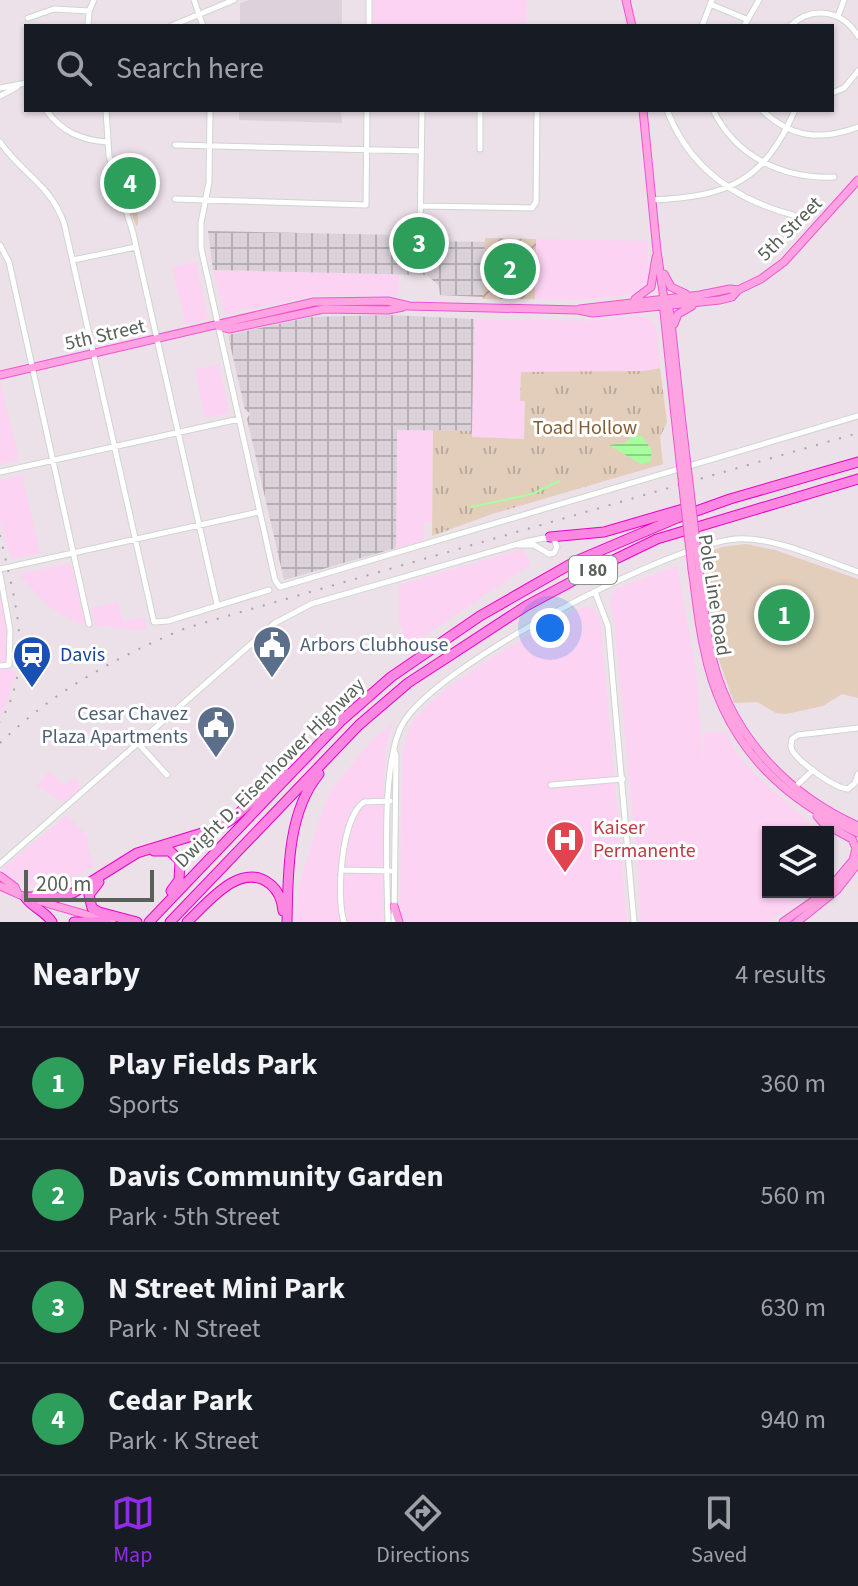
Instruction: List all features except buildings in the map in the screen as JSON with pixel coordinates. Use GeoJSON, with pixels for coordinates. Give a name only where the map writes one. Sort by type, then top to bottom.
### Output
{"type":"FeatureCollection","features":[{"type":"Feature","properties":{"kind":"highway","name":"Dwight D. Eisenhower Highway"},"geometry":{"type":"LineString","coordinates":[[152,918],[342,720],[391,677],[480,616],[576,561],[652,528],[730,499],[858,462]]}},
{"type":"Feature","properties":{"kind":"highway","name":"Dwight D. Eisenhower Highway"},"geometry":{"type":"LineString","coordinates":[[170,922],[359,725],[408,683],[526,606],[657,539],[858,479]]}},
{"type":"Feature","properties":{"kind":"highway"},"geometry":{"type":"LineString","coordinates":[[550,537],[604,532],[730,499]]}},
{"type":"Feature","properties":{"kind":"highway"},"geometry":{"type":"LineString","coordinates":[[285,922],[295,831],[303,800],[315,779],[359,725]]}},
{"type":"Feature","properties":{"kind":"highway"},"geometry":{"type":"LineString","coordinates":[[22,896],[58,897],[73,893],[137,853],[215,829],[231,820],[283,773],[304,759]]}},
{"type":"Feature","properties":{"kind":"highway"},"geometry":{"type":"LineString","coordinates":[[134,921],[96,911],[89,902],[91,891],[121,867],[165,849],[178,857],[181,872],[152,918]]}},
{"type":"Feature","properties":{"kind":"highway"},"geometry":{"type":"LineString","coordinates":[[187,922],[233,882],[252,877],[267,882],[278,893],[285,922]]}},
{"type":"Feature","properties":{"kind":"highway"},"geometry":{"type":"LineString","coordinates":[[22,896],[52,922]]}},
{"type":"Feature","properties":{"kind":"highway"},"geometry":{"type":"LineString","coordinates":[[74,922],[109,921]]}},
{"type":"Feature","properties":{"kind":"main road"},"geometry":{"type":"LineString","coordinates":[[626,0],[632,24]]}},
{"type":"Feature","properties":{"kind":"main road","name":"Pole Line Road"},"geometry":{"type":"LineString","coordinates":[[643,112],[704,650],[724,711],[747,750],[772,778],[813,811],[858,833]]}},
{"type":"Feature","properties":{"kind":"main road","name":"5th Street"},"geometry":{"type":"LineString","coordinates":[[0,375],[314,302],[379,301],[409,306],[578,310],[593,313],[630,306],[732,297],[738,290],[761,279],[784,262],[858,180]]}},
{"type":"Feature","properties":{"kind":"main road"},"geometry":{"type":"LineString","coordinates":[[657,251],[651,287],[630,306],[654,315],[668,338],[673,370],[677,371]]}},
{"type":"Feature","properties":{"kind":"main road"},"geometry":{"type":"LineString","coordinates":[[660,267],[675,290],[700,299]]}},
{"type":"Feature","properties":{"kind":"main road"},"geometry":{"type":"LineString","coordinates":[[668,338],[678,314],[700,299]]}},
{"type":"Feature","properties":{"kind":"main road","name":"Pole Line Road"},"geometry":{"type":"LineString","coordinates":[[668,338],[677,371],[677,407]]}},
{"type":"Feature","properties":{"kind":"main road","name":"Pole Line Road"},"geometry":{"type":"LineString","coordinates":[[696,568],[710,648],[725,697],[756,748],[771,767],[804,796],[855,823]]}},
{"type":"Feature","properties":{"kind":"main road"},"geometry":{"type":"LineString","coordinates":[[797,922],[837,890],[856,859],[852,839],[823,823],[813,811]]}},
{"type":"Feature","properties":{"kind":"main road"},"geometry":{"type":"LineString","coordinates":[[834,883],[856,859]]}},
{"type":"Feature","properties":{"kind":"main road"},"geometry":{"type":"LineString","coordinates":[[0,876],[22,896]]}},
{"type":"Feature","properties":{"kind":"main road"},"geometry":{"type":"LineString","coordinates":[[0,886],[22,896],[109,921]]}},
{"type":"Feature","properties":{"kind":"main road"},"geometry":{"type":"LineString","coordinates":[[783,922],[817,898]]}},
{"type":"Feature","properties":{"kind":"main road"},"geometry":{"type":"LineString","coordinates":[[394,906],[396,922]]}},
{"type":"Feature","properties":{"kind":"street"},"geometry":{"type":"LineString","coordinates":[[88,24],[94,0]]}},
{"type":"Feature","properties":{"kind":"street"},"geometry":{"type":"LineString","coordinates":[[194,0],[202,24]]}},
{"type":"Feature","properties":{"kind":"street"},"geometry":{"type":"LineString","coordinates":[[176,24],[234,0]]}},
{"type":"Feature","properties":{"kind":"street"},"geometry":{"type":"LineString","coordinates":[[369,0],[369,24]]}},
{"type":"Feature","properties":{"kind":"street"},"geometry":{"type":"LineString","coordinates":[[703,24],[711,2],[745,23],[759,0]]}},
{"type":"Feature","properties":{"kind":"street"},"geometry":{"type":"LineString","coordinates":[[838,16],[844,0]]}},
{"type":"Feature","properties":{"kind":"street"},"geometry":{"type":"LineString","coordinates":[[28,18],[54,9],[89,11]]}},
{"type":"Feature","properties":{"kind":"street"},"geometry":{"type":"LineString","coordinates":[[793,24],[819,12],[838,16],[858,36]]}},
{"type":"Feature","properties":{"kind":"street"},"geometry":{"type":"LineString","coordinates":[[834,92],[852,82],[858,71]]}},
{"type":"Feature","properties":{"kind":"street"},"geometry":{"type":"LineString","coordinates":[[0,96],[24,84]]}},
{"type":"Feature","properties":{"kind":"street"},"geometry":{"type":"LineString","coordinates":[[0,88],[19,86]]}},
{"type":"Feature","properties":{"kind":"street"},"geometry":{"type":"LineString","coordinates":[[48,112],[61,128],[81,138],[107,142]]}},
{"type":"Feature","properties":{"kind":"street"},"geometry":{"type":"LineString","coordinates":[[106,112],[107,142],[136,247],[217,604]]}},
{"type":"Feature","properties":{"kind":"street"},"geometry":{"type":"LineString","coordinates":[[210,112],[201,248],[259,512],[275,580],[280,587],[858,416]]}},
{"type":"Feature","properties":{"kind":"street"},"geometry":{"type":"LineString","coordinates":[[175,199],[366,205],[367,112]]}},
{"type":"Feature","properties":{"kind":"street"},"geometry":{"type":"LineString","coordinates":[[420,234],[422,112]]}},
{"type":"Feature","properties":{"kind":"street"},"geometry":{"type":"LineString","coordinates":[[480,112],[480,149]]}},
{"type":"Feature","properties":{"kind":"street"},"geometry":{"type":"LineString","coordinates":[[421,206],[532,208],[536,202],[537,112]]}},
{"type":"Feature","properties":{"kind":"street"},"geometry":{"type":"LineString","coordinates":[[668,112],[690,151],[720,185],[762,207],[793,215]]}},
{"type":"Feature","properties":{"kind":"street"},"geometry":{"type":"LineString","coordinates":[[714,112],[732,137],[757,161],[797,175],[834,177]]}},
{"type":"Feature","properties":{"kind":"street"},"geometry":{"type":"LineString","coordinates":[[764,112],[782,127],[804,134],[823,136],[858,127]]}},
{"type":"Feature","properties":{"kind":"street"},"geometry":{"type":"LineString","coordinates":[[652,200],[700,196],[728,188],[763,163],[777,146],[794,112]]}},
{"type":"Feature","properties":{"kind":"street"},"geometry":{"type":"LineString","coordinates":[[0,142],[6,157],[52,196],[64,223],[154,622],[168,621],[269,590]]}},
{"type":"Feature","properties":{"kind":"street"},"geometry":{"type":"LineString","coordinates":[[175,145],[421,151]]}},
{"type":"Feature","properties":{"kind":"street"},"geometry":{"type":"LineString","coordinates":[[0,245],[9,262],[89,624]]}},
{"type":"Feature","properties":{"kind":"street"},"geometry":{"type":"LineString","coordinates":[[73,260],[136,247]]}},
{"type":"Feature","properties":{"kind":"street"},"geometry":{"type":"LineString","coordinates":[[0,472],[239,419]]}},
{"type":"Feature","properties":{"kind":"street"},"geometry":{"type":"LineString","coordinates":[[0,666],[9,665],[10,630],[0,572],[259,512]]}},
{"type":"Feature","properties":{"kind":"street"},"geometry":{"type":"LineString","coordinates":[[0,864],[275,623],[311,604],[519,545],[550,537],[557,545],[556,551],[551,554],[534,545],[519,545]]}},
{"type":"Feature","properties":{"kind":"street"},"geometry":{"type":"LineString","coordinates":[[388,922],[394,749],[405,719],[439,687],[518,633],[595,592],[665,561],[733,539],[766,541],[858,572]]}},
{"type":"Feature","properties":{"kind":"street"},"geometry":{"type":"LineString","coordinates":[[595,592],[608,626],[634,922]]}},
{"type":"Feature","properties":{"kind":"street"},"geometry":{"type":"LineString","coordinates":[[858,728],[794,737],[791,745],[793,752],[813,770],[845,790],[853,786],[858,774]]}},
{"type":"Feature","properties":{"kind":"street"},"geometry":{"type":"LineString","coordinates":[[137,742],[167,775]]}},
{"type":"Feature","properties":{"kind":"street"},"geometry":{"type":"LineString","coordinates":[[804,796],[803,788],[813,770]]}},
{"type":"Feature","properties":{"kind":"street"},"geometry":{"type":"LineString","coordinates":[[794,788],[807,778]]}},
{"type":"Feature","properties":{"kind":"street"},"geometry":{"type":"LineString","coordinates":[[551,785],[623,779]]}},
{"type":"Feature","properties":{"kind":"street"},"geometry":{"type":"LineString","coordinates":[[344,922],[342,870],[350,822],[356,808],[368,801],[392,801]]}},
{"type":"Feature","properties":{"kind":"street"},"geometry":{"type":"LineString","coordinates":[[342,870],[391,871]]}},
{"type":"Feature","properties":{"kind":"street"},"geometry":{"type":"LineString","coordinates":[[391,871],[394,906]]}},
{"type":"Feature","properties":{"kind":"shaded area"},"geometry":{"type":"Polygon","coordinates":[[[250,0],[342,0],[342,24],[240,24],[240,3],[250,0]]]}},
{"type":"Feature","properties":{"kind":"shaded area"},"geometry":{"type":"Polygon","coordinates":[[[374,0],[527,0],[526,24],[373,24],[374,0]]]}},
{"type":"Feature","properties":{"kind":"shaded area"},"geometry":{"type":"Polygon","coordinates":[[[239,112],[341,112],[342,123],[239,120],[239,112]]]}},
{"type":"Feature","properties":{"kind":"shaded area"},"geometry":{"type":"Polygon","coordinates":[[[208,231],[400,235],[400,246],[438,247],[438,241],[485,242],[483,297],[440,295],[439,286],[427,275],[213,270],[208,231]]]}},
{"type":"Feature","properties":{"kind":"shaded area"},"geometry":{"type":"Polygon","coordinates":[[[536,239],[647,241],[649,284],[634,294],[575,300],[535,299],[536,239]]]}},
{"type":"Feature","properties":{"kind":"shaded area"},"geometry":{"type":"Polygon","coordinates":[[[196,262],[208,319],[186,325],[172,267],[196,262]]]}},
{"type":"Feature","properties":{"kind":"shaded area"},"geometry":{"type":"Polygon","coordinates":[[[213,270],[399,274],[399,296],[320,295],[225,314],[213,270]]]}},
{"type":"Feature","properties":{"kind":"shaded area"},"geometry":{"type":"Polygon","coordinates":[[[389,315],[474,319],[472,431],[397,430],[396,548],[284,580],[247,419],[250,413],[245,410],[228,335],[311,317],[389,315]]]}},
{"type":"Feature","properties":{"kind":"shaded area"},"geometry":{"type":"Polygon","coordinates":[[[638,316],[649,319],[656,327],[660,368],[570,372],[521,401],[525,401],[524,439],[472,437],[474,319],[589,321],[638,316]]]}},
{"type":"Feature","properties":{"kind":"shaded area"},"geometry":{"type":"Polygon","coordinates":[[[219,364],[229,413],[205,418],[195,370],[219,364]]]}},
{"type":"Feature","properties":{"kind":"shaded area"},"geometry":{"type":"Polygon","coordinates":[[[0,382],[19,460],[0,464],[0,382]]]}},
{"type":"Feature","properties":{"kind":"shaded area"},"geometry":{"type":"Polygon","coordinates":[[[397,430],[433,430],[432,523],[424,523],[424,540],[396,548],[397,430]]]}},
{"type":"Feature","properties":{"kind":"shaded area"},"geometry":{"type":"Polygon","coordinates":[[[633,436],[642,436],[652,451],[650,462],[641,464],[609,445],[625,443],[633,436]]]}},
{"type":"Feature","properties":{"kind":"shaded area"},"geometry":{"type":"Polygon","coordinates":[[[22,475],[40,553],[11,559],[0,521],[0,480],[22,475]]]}},
{"type":"Feature","properties":{"kind":"shaded area"},"geometry":{"type":"Polygon","coordinates":[[[523,549],[531,564],[399,653],[399,635],[404,631],[399,623],[399,585],[523,549]]]}},
{"type":"Feature","properties":{"kind":"shaded area"},"geometry":{"type":"Polygon","coordinates":[[[71,563],[85,626],[46,604],[19,574],[71,563]]]}},
{"type":"Feature","properties":{"kind":"shaded area"},"geometry":{"type":"Polygon","coordinates":[[[677,566],[696,669],[705,784],[703,733],[726,732],[739,757],[815,826],[762,826],[762,898],[804,898],[768,922],[641,922],[614,619],[609,601],[616,589],[677,566]]]}},
{"type":"Feature","properties":{"kind":"shaded area"},"geometry":{"type":"Polygon","coordinates":[[[0,574],[10,639],[8,659],[11,670],[16,671],[9,698],[0,716],[0,574]]]}},
{"type":"Feature","properties":{"kind":"shaded area"},"geometry":{"type":"Polygon","coordinates":[[[118,602],[123,622],[144,617],[147,628],[142,631],[95,625],[91,608],[118,602]]]}},
{"type":"Feature","properties":{"kind":"shaded area"},"geometry":{"type":"Polygon","coordinates":[[[584,607],[593,609],[600,618],[627,922],[402,922],[402,753],[411,724],[447,688],[536,630],[584,607]]]}},
{"type":"Feature","properties":{"kind":"shaded area"},"geometry":{"type":"Polygon","coordinates":[[[392,724],[386,748],[384,784],[383,922],[295,922],[300,883],[332,789],[373,739],[392,724]]]}},
{"type":"Feature","properties":{"kind":"shaded area"},"geometry":{"type":"Polygon","coordinates":[[[48,772],[65,785],[75,777],[81,788],[64,803],[37,786],[48,772]]]}},
{"type":"Feature","properties":{"kind":"shaded area"},"geometry":{"type":"Polygon","coordinates":[[[67,815],[88,837],[88,849],[94,864],[56,889],[28,885],[4,875],[3,868],[67,815]]]}},
{"type":"Feature","properties":{"kind":"green space"},"geometry":{"type":"Polygon","coordinates":[[[138,155],[138,225],[136,226],[114,156],[138,155]]]}},
{"type":"Feature","properties":{"kind":"green space"},"geometry":{"type":"Polygon","coordinates":[[[485,238],[536,239],[535,299],[483,299],[485,238]]]}},
{"type":"Feature","properties":{"kind":"green space","name":"Toad Hollow"},"geometry":{"type":"Polygon","coordinates":[[[660,368],[667,422],[660,437],[663,464],[492,514],[432,536],[433,430],[472,431],[472,437],[524,439],[525,401],[520,401],[521,372],[644,371],[660,368]]]}},
{"type":"Feature","properties":{"kind":"green space"},"geometry":{"type":"Polygon","coordinates":[[[746,544],[775,550],[858,579],[858,698],[842,694],[823,706],[786,714],[776,713],[757,702],[734,703],[716,652],[703,554],[722,547],[746,544]]]}},
{"type":"Feature","properties":{"kind":"waterway"},"geometry":{"type":"LineString","coordinates":[[471,507],[532,494],[559,481]]}},
{"type":"Feature","properties":{"kind":"railway"},"geometry":{"type":"LineString","coordinates":[[0,743],[64,691],[135,651],[186,628],[858,433]]}},
{"type":"Feature","properties":{"kind":"railway"},"geometry":{"type":"LineString","coordinates":[[0,535],[16,606],[20,653],[11,699],[0,722]]}},
{"type":"Feature","properties":{"kind":"place","name":"Cedar Park"},"geometry":{"type":"Point","coordinates":[130,183]}},
{"type":"Feature","properties":{"kind":"place","name":"N Street Mini Park"},"geometry":{"type":"Point","coordinates":[419,243]}},
{"type":"Feature","properties":{"kind":"place","name":"Davis Community Garden"},"geometry":{"type":"Point","coordinates":[510,269]}},
{"type":"Feature","properties":{"kind":"place","name":"Play Fields Park"},"geometry":{"type":"Point","coordinates":[784,615]}},
{"type":"Feature","properties":{"kind":"place","name":"Arbors Clubhouse"},"geometry":{"type":"Point","coordinates":[272,679]}},
{"type":"Feature","properties":{"kind":"place","name":"Davis"},"geometry":{"type":"Point","coordinates":[32,689]}},
{"type":"Feature","properties":{"kind":"place","name":"Cesar Chavez Plaza Apartments"},"geometry":{"type":"Point","coordinates":[216,759]}},
{"type":"Feature","properties":{"kind":"place","name":"Kaiser Permanente"},"geometry":{"type":"Point","coordinates":[565,874]}}]}
